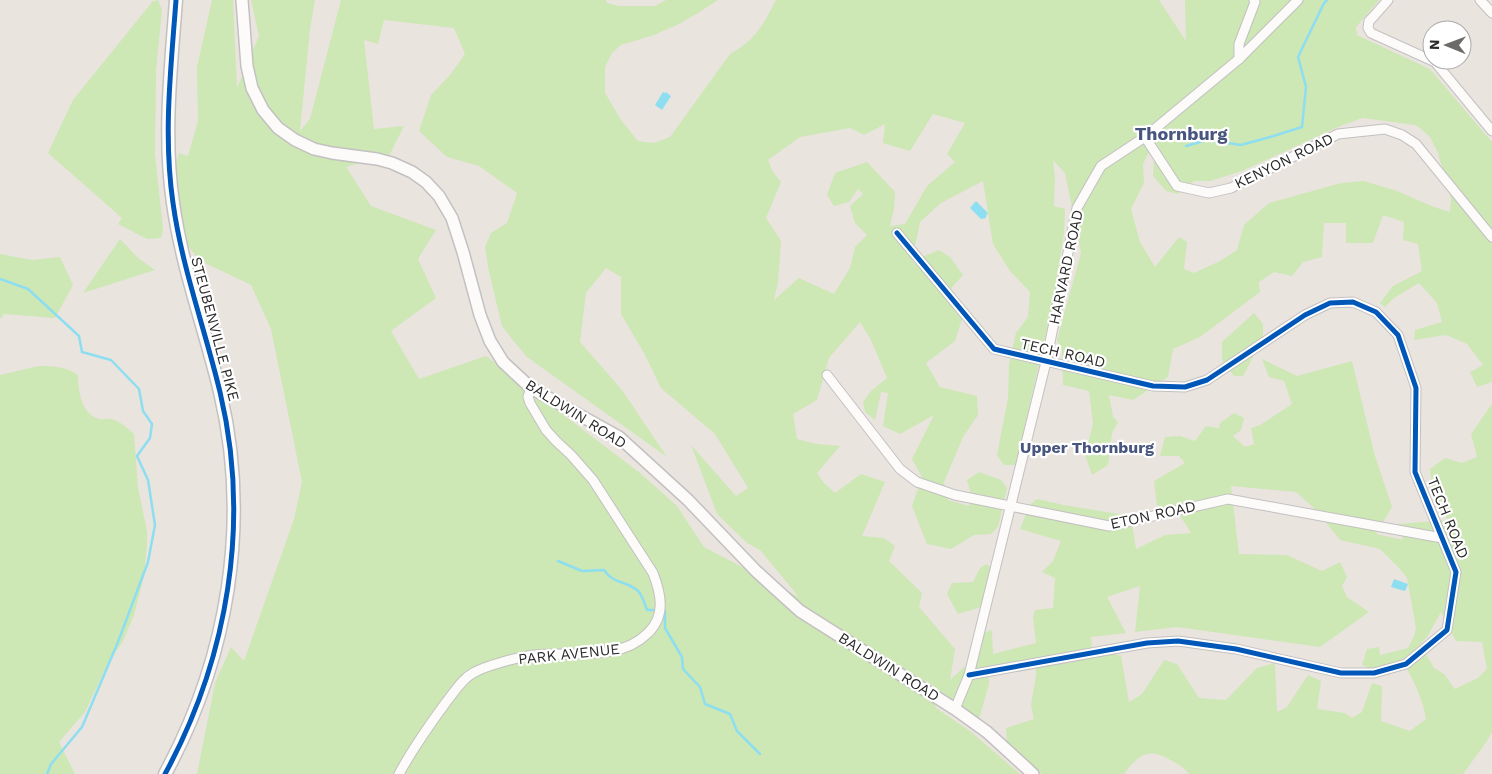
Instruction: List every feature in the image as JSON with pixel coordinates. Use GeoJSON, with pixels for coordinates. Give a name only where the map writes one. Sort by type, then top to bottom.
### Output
{"type":"FeatureCollection","features":[{"type":"Feature","properties":{"kind":"main road","name":"STEUBENVILLE PIKE"},"geometry":{"type":"LineString","coordinates":[[165,774],[178,751],[196,711],[211,667],[229,585],[234,510],[233,471],[224,409],[190,285],[172,201],[168,102],[176,0]]}},
{"type":"Feature","properties":{"kind":"street","name":"BALDWIN ROAD"},"geometry":{"type":"LineString","coordinates":[[242,0],[246,66],[252,88],[263,110],[278,128],[307,146],[332,154],[392,163],[412,172],[426,182],[439,196],[452,218],[480,315],[490,341],[503,362],[531,388],[619,437],[688,500],[756,571],[800,611],[955,709],[987,732],[1033,774]]}},
{"type":"Feature","properties":{"kind":"street"},"geometry":{"type":"LineString","coordinates":[[1239,59],[1239,44],[1255,2],[1254,0]]}},
{"type":"Feature","properties":{"kind":"street","name":"HARVARD ROAD"},"geometry":{"type":"LineString","coordinates":[[955,709],[969,675],[1046,362],[1077,208],[1101,166],[1144,137],[1239,59],[1298,0]]}},
{"type":"Feature","properties":{"kind":"street"},"geometry":{"type":"LineString","coordinates":[[1388,0],[1369,21],[1368,28],[1371,33],[1435,62],[1492,131]]}},
{"type":"Feature","properties":{"kind":"street"},"geometry":{"type":"LineString","coordinates":[[1480,0],[1492,13]]}},
{"type":"Feature","properties":{"kind":"street","name":"KENYON ROAD"},"geometry":{"type":"LineString","coordinates":[[1144,137],[1177,186],[1209,193],[1231,188],[1338,134],[1385,129],[1402,135],[1416,144],[1492,237]]}},
{"type":"Feature","properties":{"kind":"street","name":"TECH ROAD"},"geometry":{"type":"LineString","coordinates":[[897,232],[994,350],[1153,386],[1185,387],[1207,380],[1305,315],[1330,303],[1353,302],[1376,312],[1398,335],[1416,388],[1415,472],[1456,572],[1447,630],[1406,664],[1374,673],[1341,673],[1236,648],[1178,641],[1147,643],[969,675]]}},
{"type":"Feature","properties":{"kind":"street","name":"ETON ROAD"},"geometry":{"type":"LineString","coordinates":[[827,375],[900,469],[917,482],[955,495],[1109,526],[1228,499],[1442,538]]}},
{"type":"Feature","properties":{"kind":"street","name":"PARK AVENUE"},"geometry":{"type":"LineString","coordinates":[[399,774],[413,748],[437,714],[463,680],[473,673],[524,656],[600,652],[629,647],[641,640],[652,629],[659,615],[661,603],[659,588],[653,573],[593,480],[546,430],[530,403],[528,397],[531,388]]}},
{"type":"Feature","properties":{"kind":"green space"},"geometry":{"type":"Polygon","coordinates":[[[158,0],[162,10],[156,71],[155,154],[163,229],[161,238],[147,239],[118,224],[122,218],[48,153],[73,100],[153,1],[158,0]]]}},
{"type":"Feature","properties":{"kind":"green space"},"geometry":{"type":"Polygon","coordinates":[[[212,0],[233,0],[237,88],[259,36],[251,0],[315,0],[310,29],[300,131],[310,119],[341,0],[606,0],[607,3],[619,6],[655,6],[666,0],[718,0],[679,24],[654,35],[621,45],[612,53],[605,67],[605,93],[621,120],[638,141],[654,143],[670,137],[730,54],[739,49],[758,31],[776,0],[1159,0],[1186,41],[1185,0],[1379,0],[1356,27],[1357,35],[1422,65],[1422,70],[1431,70],[1492,142],[1492,382],[1477,387],[1470,372],[1483,365],[1467,344],[1446,335],[1414,340],[1415,330],[1442,322],[1437,303],[1419,283],[1394,298],[1385,307],[1380,303],[1393,286],[1422,271],[1418,244],[1403,240],[1404,222],[1383,215],[1373,243],[1346,243],[1346,223],[1324,223],[1322,257],[1303,262],[1292,276],[1274,272],[1259,282],[1260,292],[1200,337],[1173,349],[1168,377],[1133,400],[1109,395],[1113,417],[1118,422],[1112,433],[1108,465],[1092,475],[1085,455],[1093,424],[1089,391],[1063,385],[1062,351],[1057,340],[1081,253],[1065,173],[1053,160],[1055,178],[1054,206],[1065,209],[1064,233],[1053,302],[1016,465],[1004,465],[997,455],[1008,398],[1009,364],[1016,333],[1028,317],[1030,292],[1010,271],[993,244],[983,181],[941,203],[920,222],[912,261],[919,267],[922,257],[939,250],[950,257],[963,275],[944,296],[962,319],[955,341],[926,363],[940,387],[977,396],[978,415],[963,437],[944,482],[948,500],[969,506],[971,494],[967,480],[979,472],[1001,480],[1007,488],[998,527],[991,534],[974,535],[951,549],[927,544],[912,506],[922,477],[912,459],[934,415],[900,434],[883,426],[888,393],[881,392],[875,420],[865,412],[863,402],[870,392],[887,378],[871,340],[860,322],[829,358],[817,400],[793,414],[797,439],[816,444],[840,446],[817,473],[835,493],[861,474],[885,482],[862,536],[884,538],[895,546],[889,561],[922,593],[919,607],[955,649],[950,680],[964,667],[972,672],[984,633],[992,630],[993,654],[1036,643],[1033,617],[1035,610],[1053,608],[1055,578],[1042,572],[1053,561],[1061,541],[1020,529],[1030,505],[1037,499],[1131,516],[1136,549],[1165,535],[1191,533],[1179,514],[1157,505],[1154,481],[1185,463],[1179,456],[1160,456],[1165,437],[1180,436],[1195,441],[1206,426],[1219,428],[1220,423],[1234,413],[1244,418],[1241,430],[1233,436],[1245,447],[1254,444],[1251,428],[1260,425],[1292,404],[1284,381],[1269,377],[1262,359],[1297,376],[1352,361],[1375,456],[1392,507],[1376,534],[1403,540],[1398,524],[1448,520],[1433,499],[1430,469],[1445,458],[1462,463],[1477,457],[1471,434],[1492,404],[1492,732],[1463,774],[1189,774],[1166,757],[1152,753],[1146,754],[1135,761],[1124,774],[1042,774],[1007,743],[1006,728],[1034,719],[1031,705],[1036,675],[1036,659],[988,668],[989,684],[979,719],[925,680],[936,708],[970,731],[1020,774],[197,774],[215,683],[231,647],[244,661],[294,519],[302,482],[271,329],[251,285],[199,260],[183,239],[173,178],[179,153],[188,156],[198,121],[197,67],[212,0]],[[384,20],[378,44],[364,40],[374,129],[404,126],[390,154],[346,167],[371,206],[436,230],[418,259],[436,298],[391,331],[419,379],[486,356],[640,473],[677,506],[704,547],[799,597],[760,550],[747,543],[717,514],[691,445],[736,496],[748,488],[715,434],[661,388],[644,353],[621,314],[621,277],[606,268],[586,293],[580,342],[622,390],[667,457],[527,357],[502,326],[485,247],[491,233],[507,223],[517,193],[479,166],[447,157],[419,131],[431,95],[450,75],[465,54],[454,28],[384,20]],[[933,114],[910,151],[883,143],[885,124],[864,135],[850,128],[800,137],[768,160],[773,172],[781,182],[766,218],[781,241],[778,282],[774,300],[799,278],[834,294],[850,268],[855,247],[867,235],[855,223],[850,206],[863,194],[858,189],[849,202],[834,206],[827,195],[835,173],[867,162],[895,192],[890,226],[905,224],[927,186],[955,162],[947,154],[965,123],[933,114]],[[1362,118],[1242,171],[1210,181],[1194,181],[1178,194],[1166,191],[1153,176],[1155,140],[1143,164],[1144,183],[1131,209],[1140,242],[1155,267],[1179,237],[1187,242],[1184,269],[1194,273],[1220,261],[1237,250],[1244,225],[1269,203],[1341,183],[1364,181],[1397,191],[1450,212],[1451,199],[1438,153],[1430,137],[1415,125],[1362,118]],[[1231,486],[1239,554],[1287,555],[1322,571],[1340,562],[1347,577],[1342,586],[1347,597],[1369,612],[1320,647],[1177,627],[1135,632],[1140,586],[1107,597],[1126,633],[1091,637],[1092,648],[1121,656],[1129,702],[1142,694],[1164,660],[1177,664],[1199,698],[1226,700],[1257,668],[1275,663],[1277,712],[1287,707],[1308,675],[1321,681],[1317,709],[1345,713],[1352,718],[1362,712],[1372,683],[1382,686],[1381,721],[1410,731],[1426,719],[1419,693],[1407,669],[1426,654],[1434,668],[1444,674],[1455,689],[1478,678],[1487,669],[1482,642],[1456,641],[1441,612],[1427,637],[1406,660],[1374,670],[1362,665],[1367,649],[1379,647],[1380,655],[1408,648],[1416,628],[1407,578],[1380,549],[1340,540],[1316,510],[1296,492],[1231,486]]]}},
{"type":"Feature","properties":{"kind":"green space"},"geometry":{"type":"Polygon","coordinates":[[[120,239],[138,258],[155,270],[83,293],[120,239]]]}},
{"type":"Feature","properties":{"kind":"green space"},"geometry":{"type":"Polygon","coordinates":[[[0,254],[32,260],[60,257],[73,285],[55,318],[4,314],[0,319],[0,254]]]}},
{"type":"Feature","properties":{"kind":"green space"},"geometry":{"type":"Polygon","coordinates":[[[1254,313],[1263,324],[1263,338],[1243,376],[1234,376],[1222,360],[1222,342],[1254,313]]]}},
{"type":"Feature","properties":{"kind":"green space"},"geometry":{"type":"Polygon","coordinates":[[[39,366],[64,368],[78,375],[80,394],[84,407],[88,412],[99,419],[117,421],[134,434],[138,488],[147,531],[147,545],[144,576],[134,615],[123,641],[108,663],[85,712],[59,742],[75,774],[0,774],[0,375],[39,366]]]}},
{"type":"Feature","properties":{"kind":"green space"},"geometry":{"type":"Polygon","coordinates":[[[987,564],[992,569],[981,607],[958,614],[947,594],[952,583],[973,582],[980,568],[987,564]]]}},
{"type":"Feature","properties":{"kind":"water"},"geometry":{"type":"Polygon","coordinates":[[[663,92],[671,96],[662,110],[655,105],[663,92]]]}},
{"type":"Feature","properties":{"kind":"water"},"geometry":{"type":"Polygon","coordinates":[[[976,201],[988,213],[986,218],[981,219],[970,208],[976,201]]]}},
{"type":"Feature","properties":{"kind":"water"},"geometry":{"type":"Polygon","coordinates":[[[1394,579],[1408,584],[1405,591],[1391,587],[1394,579]]]}},
{"type":"Feature","properties":{"kind":"waterway"},"geometry":{"type":"LineString","coordinates":[[1186,146],[1207,140],[1241,145],[1302,127],[1306,87],[1298,57],[1327,0]]}},
{"type":"Feature","properties":{"kind":"waterway"},"geometry":{"type":"LineString","coordinates":[[0,279],[28,289],[79,336],[82,352],[111,360],[139,389],[143,411],[152,424],[150,438],[137,456],[148,480],[155,525],[148,562],[118,642],[82,727],[51,764],[47,774]]}},
{"type":"Feature","properties":{"kind":"waterway"},"geometry":{"type":"LineString","coordinates":[[558,561],[582,571],[604,570],[612,578],[638,591],[647,610],[653,610]]}},
{"type":"Feature","properties":{"kind":"waterway"},"geometry":{"type":"LineString","coordinates":[[665,611],[665,628],[682,657],[683,669],[700,687],[705,704],[730,714],[737,731],[760,754]]}},
{"type":"Feature","properties":{"kind":"cycle path"},"geometry":{"type":"LineString","coordinates":[[165,774],[187,730],[205,684],[228,588],[233,539],[233,490],[229,441],[220,392],[182,251],[170,178],[168,127],[176,0]]}},
{"type":"Feature","properties":{"kind":"cycle path"},"geometry":{"type":"LineString","coordinates":[[897,233],[994,349],[1153,386],[1185,387],[1207,380],[1305,315],[1330,303],[1353,302],[1376,312],[1398,335],[1416,388],[1415,472],[1456,572],[1447,630],[1406,664],[1374,673],[1341,673],[1236,649],[1178,641],[1147,643],[969,675]]}},
{"type":"Feature","properties":{"kind":"district","name":"Thornburg"},"geometry":{"type":"Point","coordinates":[1181,133]}},
{"type":"Feature","properties":{"kind":"district","name":"Upper Thornburg"},"geometry":{"type":"Point","coordinates":[1087,447]}}]}
